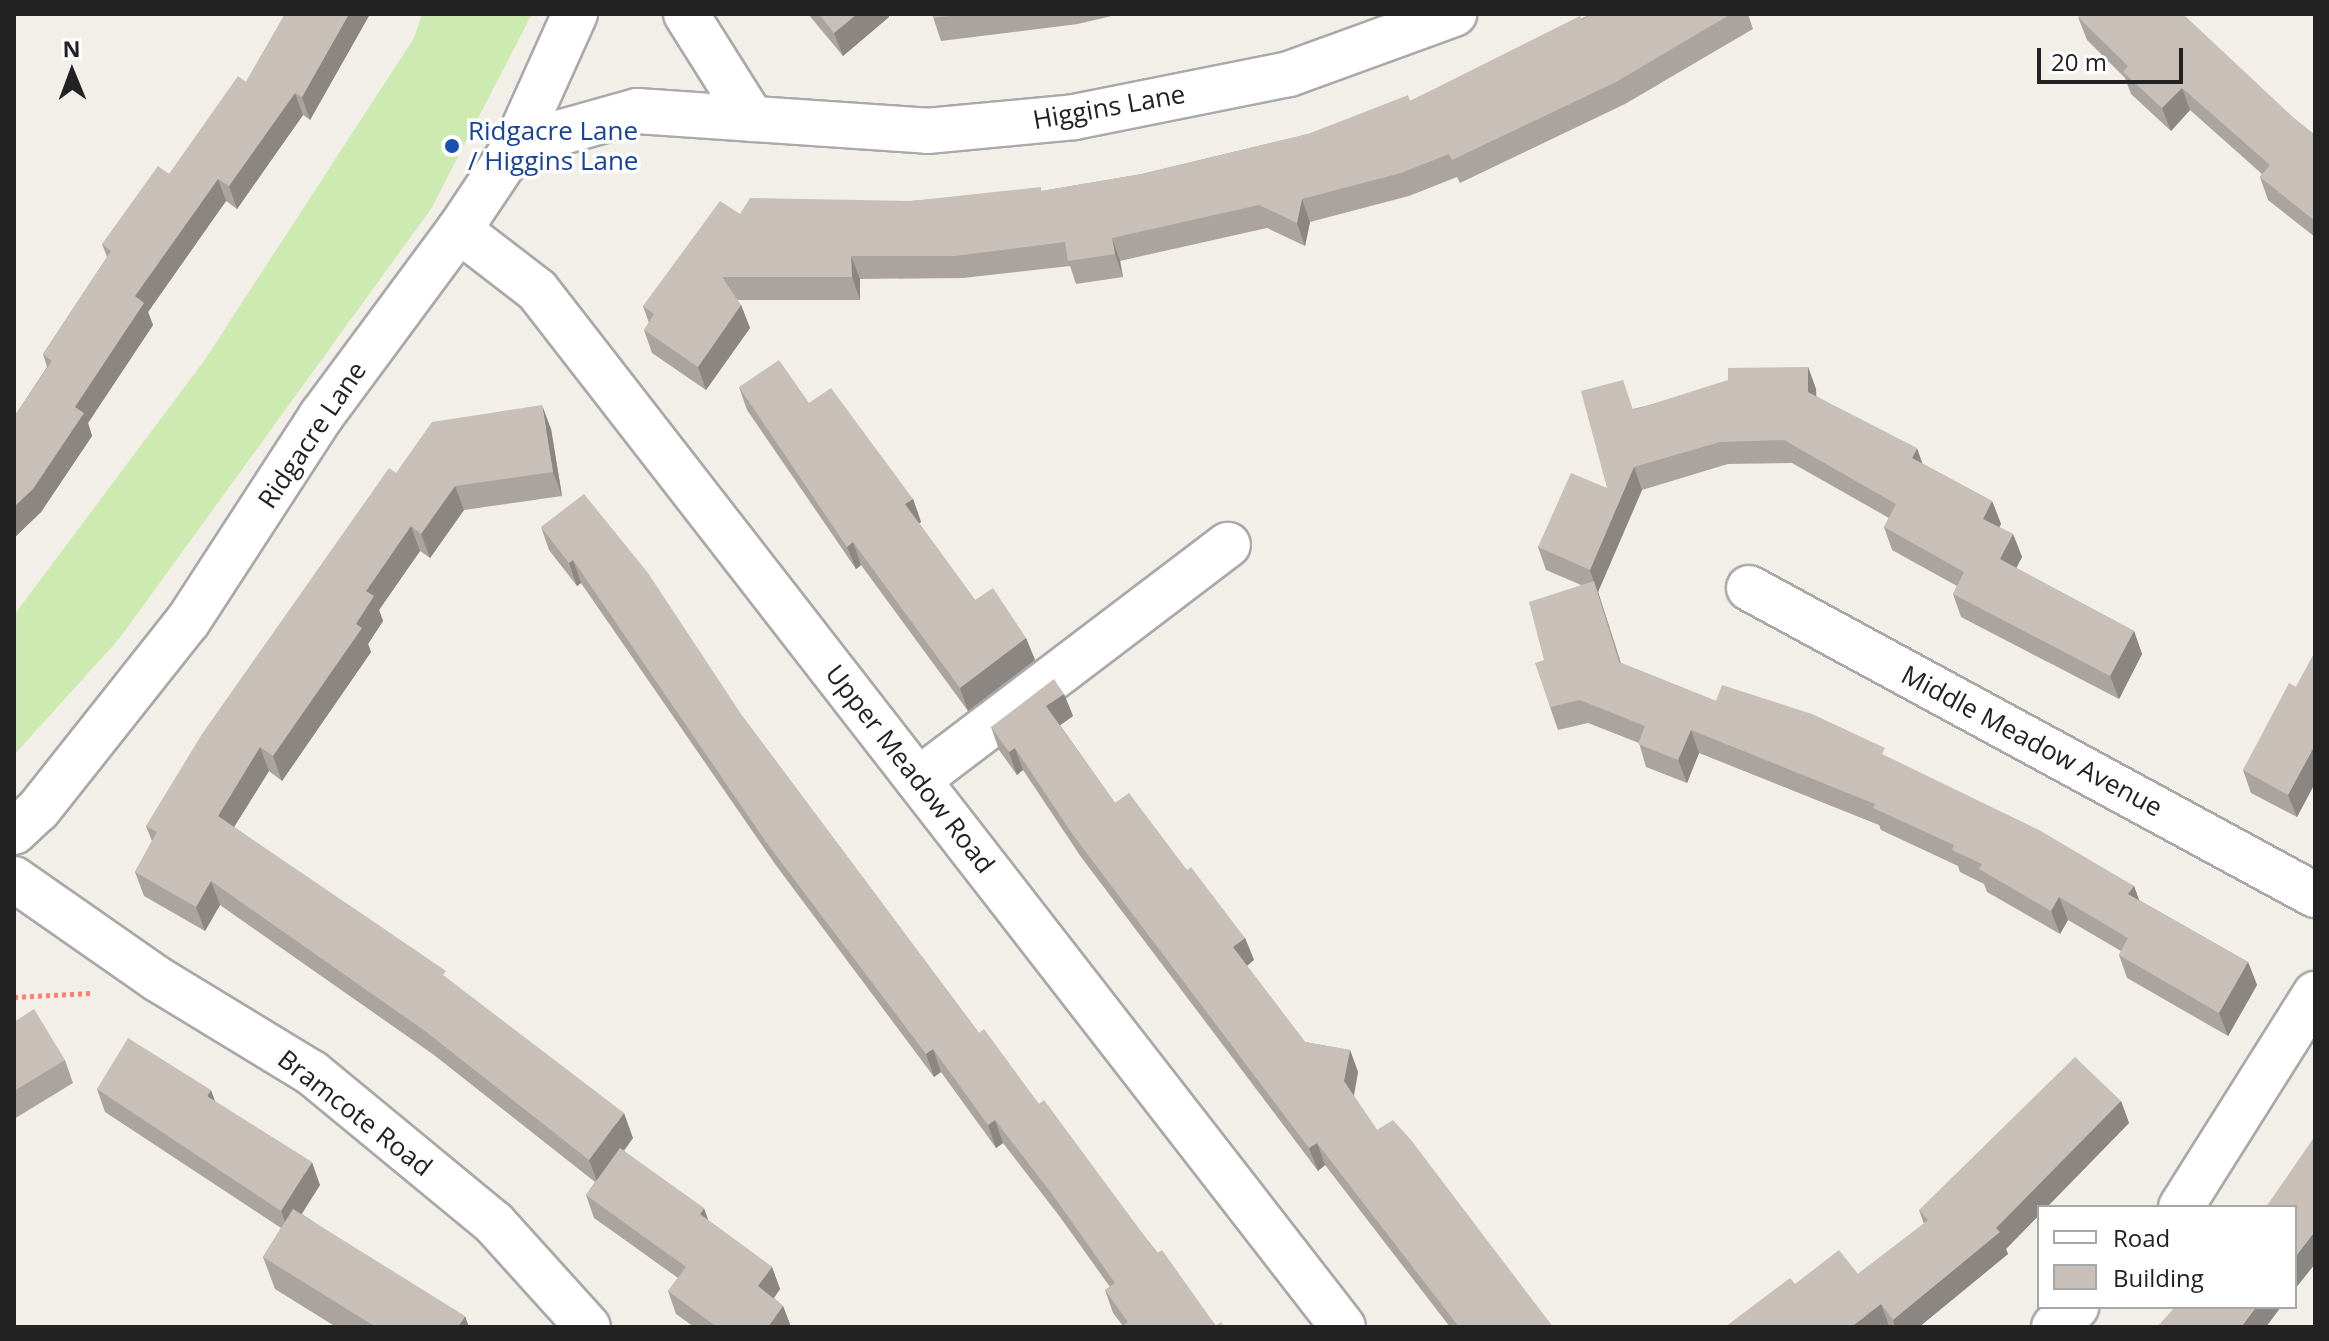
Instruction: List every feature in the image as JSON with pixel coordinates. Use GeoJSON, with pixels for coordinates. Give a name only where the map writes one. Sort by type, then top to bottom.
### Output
{"type":"FeatureCollection","features":[{"type":"Feature","properties":{"kind":"street","name":"Ridgacre Lane"},"geometry":{"type":"LineString","coordinates":[[14,832],[38,810],[188,621],[322,415],[459,230],[516,145],[575,14]]}},
{"type":"Feature","properties":{"kind":"street"},"geometry":{"type":"LineString","coordinates":[[686,14],[752,119]]}},
{"type":"Feature","properties":{"kind":"street","name":"Higgins Lane"},"geometry":{"type":"LineString","coordinates":[[516,145],[637,111],[927,131],[1074,117],[1289,74],[1454,14]]}},
{"type":"Feature","properties":{"kind":"street","name":"Upper Meadow Road"},"geometry":{"type":"LineString","coordinates":[[459,230],[537,290],[1343,1327]]}},
{"type":"Feature","properties":{"kind":"street"},"geometry":{"type":"LineString","coordinates":[[918,780],[1228,545]]}},
{"type":"Feature","properties":{"kind":"street","name":"Middle Meadow Avenue"},"geometry":{"type":"LineString","coordinates":[[1749,588],[2315,895]]}},
{"type":"Feature","properties":{"kind":"street","name":"Bramcote Road"},"geometry":{"type":"LineString","coordinates":[[14,879],[159,980],[312,1073],[494,1223],[588,1327]]}},
{"type":"Feature","properties":{"kind":"street"},"geometry":{"type":"LineString","coordinates":[[2182,1205],[2315,994]]}},
{"type":"Feature","properties":{"kind":"street"},"geometry":{"type":"LineString","coordinates":[[2054,1327],[2074,1309]]}},
{"type":"Feature","properties":{"kind":"path"},"geometry":{"type":"LineString","coordinates":[[14,997],[89,992],[100,998]]}},
{"type":"Feature","properties":{"kind":"green space"},"geometry":{"type":"Polygon","coordinates":[[[422,14],[532,14],[431,209],[119,639],[14,755],[14,615],[204,361],[414,38],[422,14]]]}},
{"type":"Feature","properties":{"kind":"building"},"geometry":{"type":"Polygon","coordinates":[[[285,14],[349,14],[302,97],[295,93],[229,186],[218,179],[135,296],[144,303],[75,407],[84,413],[33,489],[14,507],[14,417],[52,361],[43,354],[111,251],[102,244],[158,166],[169,174],[238,76],[246,82],[285,14]]]}},
{"type":"Feature","properties":{"kind":"building"},"geometry":{"type":"Polygon","coordinates":[[[819,14],[857,14],[834,33],[819,14]]]}},
{"type":"Feature","properties":{"kind":"building"},"geometry":{"type":"Polygon","coordinates":[[[932,14],[966,14],[933,18],[932,14]]]}},
{"type":"Feature","properties":{"kind":"building"},"geometry":{"type":"Polygon","coordinates":[[[1591,14],[1731,14],[1616,82],[1452,160],[1449,154],[1401,173],[1302,199],[1297,223],[1259,205],[1112,238],[1115,254],[1068,261],[1065,242],[955,256],[851,256],[852,277],[722,277],[741,305],[698,367],[644,330],[654,314],[643,306],[720,201],[740,214],[750,198],[911,201],[1041,187],[1041,191],[1142,174],[1308,134],[1408,95],[1410,101],[1580,16],[1582,20],[1591,14]]]}},
{"type":"Feature","properties":{"kind":"building"},"geometry":{"type":"Polygon","coordinates":[[[2081,14],[2183,14],[2315,135],[2315,221],[2260,177],[2270,165],[2182,88],[2162,108],[2123,72],[2128,66],[2078,17],[2081,14]]]}},
{"type":"Feature","properties":{"kind":"building"},"geometry":{"type":"Polygon","coordinates":[[[779,360],[809,403],[831,388],[913,499],[905,504],[975,600],[993,588],[1026,638],[960,688],[853,542],[847,547],[739,387],[779,360]]]}},
{"type":"Feature","properties":{"kind":"building"},"geometry":{"type":"Polygon","coordinates":[[[1808,367],[1808,392],[1917,448],[1912,458],[1992,501],[1983,519],[2013,534],[2000,559],[2134,631],[2110,676],[1953,594],[1964,572],[1884,527],[1896,504],[1784,440],[1720,442],[1634,467],[1590,570],[1538,547],[1571,473],[1607,488],[1581,391],[1623,380],[1633,410],[1728,380],[1728,368],[1808,367]]]}},
{"type":"Feature","properties":{"kind":"building"},"geometry":{"type":"Polygon","coordinates":[[[542,405],[553,472],[455,486],[421,534],[411,526],[366,591],[374,596],[356,624],[362,628],[273,756],[260,747],[218,816],[446,971],[443,975],[624,1113],[589,1160],[425,1031],[211,881],[196,907],[135,872],[157,832],[146,826],[202,734],[389,468],[396,473],[432,422],[542,405]]]}},
{"type":"Feature","properties":{"kind":"building"},"geometry":{"type":"Polygon","coordinates":[[[584,494],[648,573],[743,717],[979,1033],[984,1029],[1039,1104],[1044,1100],[1157,1253],[1162,1250],[1216,1326],[1221,1322],[1224,1327],[1121,1327],[1128,1322],[1105,1290],[1115,1283],[1052,1194],[995,1120],[988,1125],[933,1049],[926,1054],[766,842],[573,560],[569,563],[541,527],[584,494]]]}},
{"type":"Feature","properties":{"kind":"building"},"geometry":{"type":"Polygon","coordinates":[[[1594,581],[1619,662],[1716,701],[1722,685],[1812,714],[1885,748],[1882,754],[2039,830],[2134,886],[2128,894],[2248,962],[2219,1013],[2119,955],[2128,938],[2059,897],[2051,911],[1979,869],[1982,864],[1952,850],[1954,845],[1873,808],[1875,804],[1691,730],[1678,760],[1638,744],[1645,726],[1580,700],[1550,707],[1535,663],[1544,660],[1529,602],[1594,581]]]}},
{"type":"Feature","properties":{"kind":"building"},"geometry":{"type":"Polygon","coordinates":[[[2315,652],[2315,745],[2288,795],[2243,770],[2289,683],[2296,687],[2315,652]]]}},
{"type":"Feature","properties":{"kind":"building"},"geometry":{"type":"Polygon","coordinates":[[[1054,679],[1064,694],[1046,706],[1115,803],[1129,793],[1187,870],[1191,867],[1245,938],[1233,947],[1305,1042],[1350,1050],[1344,1081],[1377,1130],[1393,1120],[1411,1140],[1553,1327],[1459,1327],[1317,1143],[1309,1148],[1073,835],[1015,748],[1009,752],[991,727],[1054,679]]]}},
{"type":"Feature","properties":{"kind":"building"},"geometry":{"type":"Polygon","coordinates":[[[34,1009],[65,1060],[14,1091],[14,1022],[34,1009]]]}},
{"type":"Feature","properties":{"kind":"building"},"geometry":{"type":"Polygon","coordinates":[[[128,1038],[211,1090],[207,1096],[312,1162],[281,1211],[97,1089],[128,1038]]]}},
{"type":"Feature","properties":{"kind":"building"},"geometry":{"type":"Polygon","coordinates":[[[2075,1057],[2121,1101],[1996,1228],[2000,1232],[1893,1320],[1881,1304],[1851,1327],[1725,1327],[1790,1278],[1795,1284],[1839,1250],[1858,1274],[1928,1220],[1919,1210],[2075,1057]]]}},
{"type":"Feature","properties":{"kind":"building"},"geometry":{"type":"Polygon","coordinates":[[[2315,1136],[2315,1231],[2297,1254],[2297,1205],[2267,1205],[2315,1136]]]}},
{"type":"Feature","properties":{"kind":"building"},"geometry":{"type":"Polygon","coordinates":[[[620,1148],[704,1208],[700,1214],[772,1267],[758,1286],[783,1306],[768,1327],[717,1327],[668,1291],[686,1267],[586,1195],[620,1148]]]}},
{"type":"Feature","properties":{"kind":"building"},"geometry":{"type":"Polygon","coordinates":[[[293,1209],[465,1316],[458,1327],[376,1327],[263,1257],[293,1209]]]}},
{"type":"Feature","properties":{"kind":"building"},"geometry":{"type":"Polygon","coordinates":[[[2173,1309],[2254,1309],[2241,1327],[2157,1327],[2173,1309]]]}},
{"type":"Feature","properties":{"kind":"place","name":"Ridgacre Lane / Higgins Lane"},"geometry":{"type":"Point","coordinates":[452,146]}}]}
